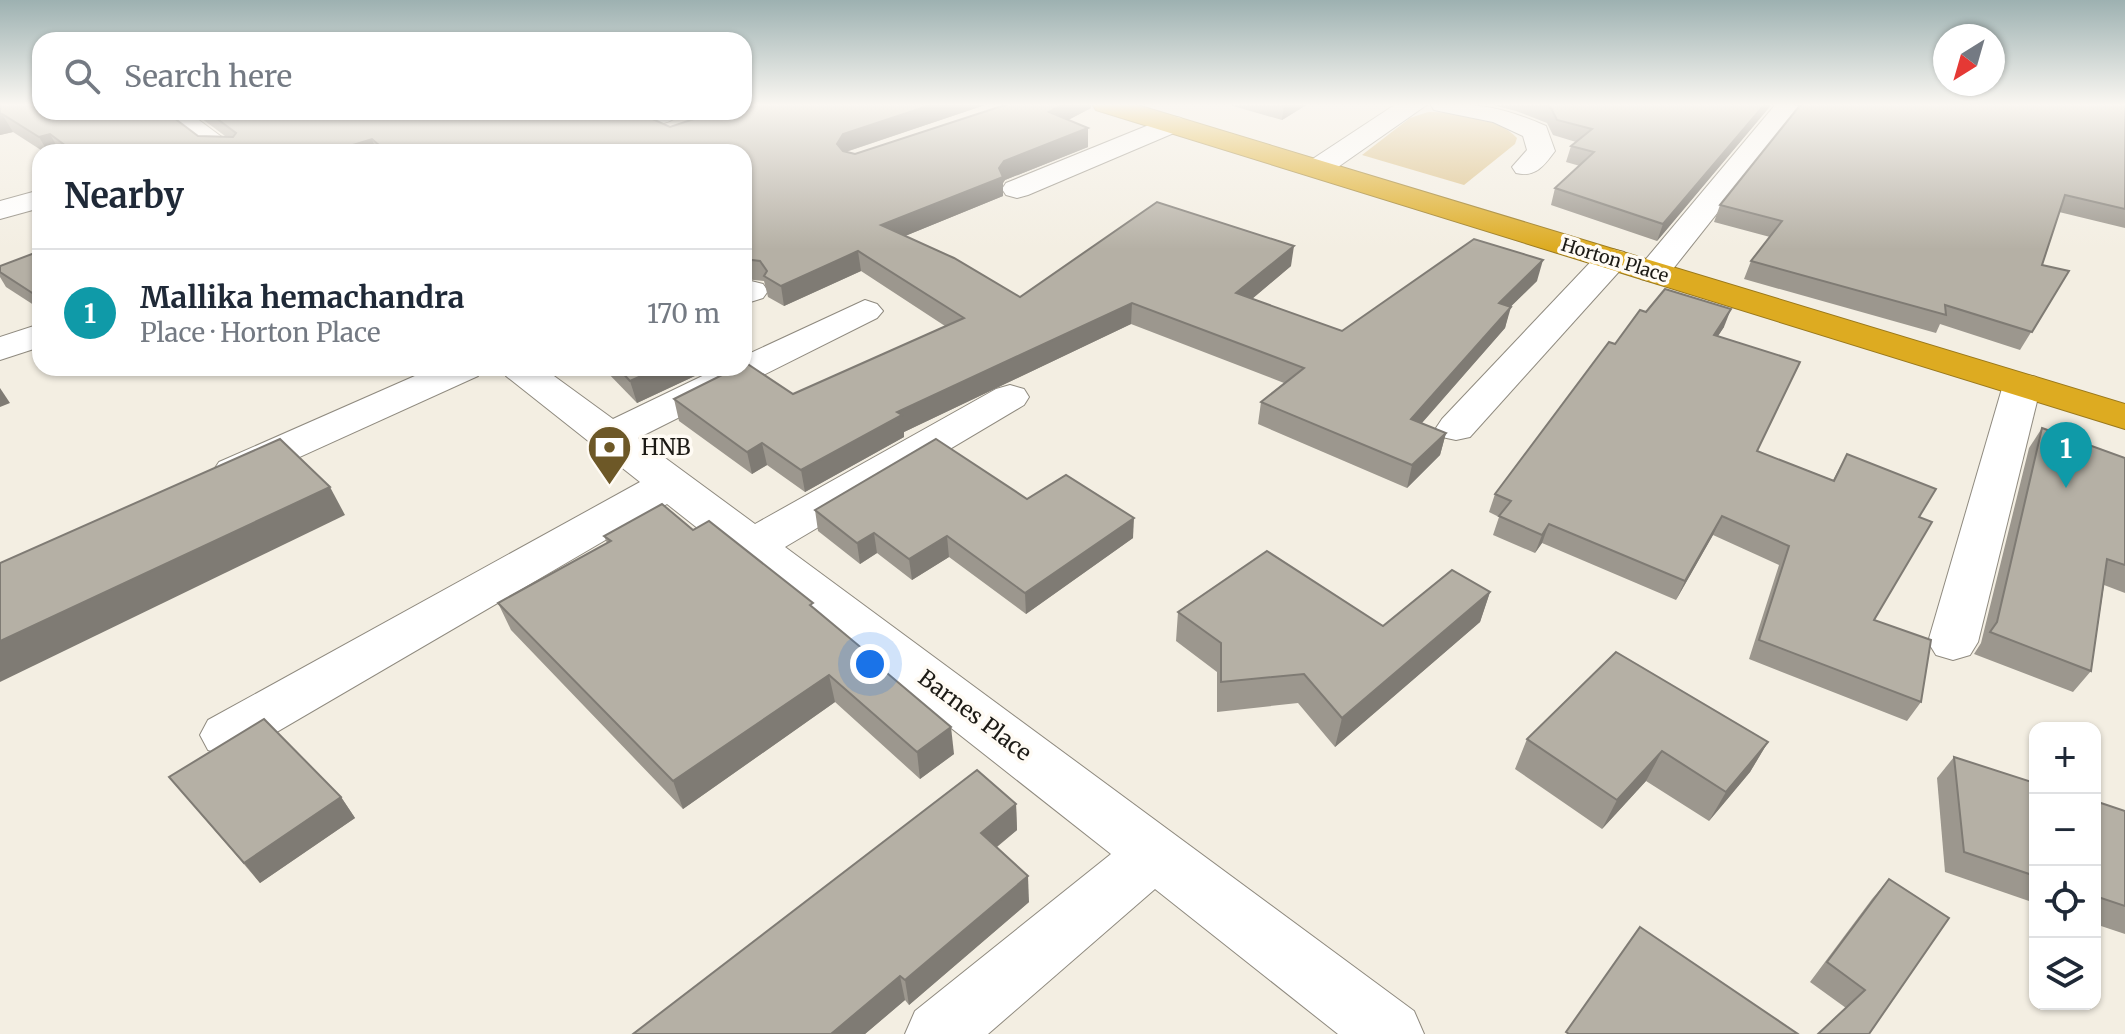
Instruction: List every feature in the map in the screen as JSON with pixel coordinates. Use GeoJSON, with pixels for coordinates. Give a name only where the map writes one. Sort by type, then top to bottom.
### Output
{"type":"FeatureCollection","features":[{"type":"Feature","properties":{"kind":"highway","name":"Horton Place"},"geometry":{"type":"LineString","coordinates":[[1265,152],[2125,417]]}},
{"type":"Feature","properties":{"kind":"street"},"geometry":{"type":"LineString","coordinates":[[1017,189],[1104,152]]}},
{"type":"Feature","properties":{"kind":"street"},"geometry":{"type":"LineString","coordinates":[[1318,168],[1342,152]]}},
{"type":"Feature","properties":{"kind":"street"},"geometry":{"type":"LineString","coordinates":[[1526,167],[1540,152]]}},
{"type":"Feature","properties":{"kind":"street"},"geometry":{"type":"LineString","coordinates":[[1653,272],[1751,152]]}},
{"type":"Feature","properties":{"kind":"street"},"geometry":{"type":"LineString","coordinates":[[0,210],[32,201]]}},
{"type":"Feature","properties":{"kind":"street"},"geometry":{"type":"LineString","coordinates":[[1456,428],[1612,259]]}},
{"type":"Feature","properties":{"kind":"street"},"geometry":{"type":"LineString","coordinates":[[752,366],[865,311]]}},
{"type":"Feature","properties":{"kind":"street"},"geometry":{"type":"LineString","coordinates":[[0,349],[32,338]]}},
{"type":"Feature","properties":{"kind":"street"},"geometry":{"type":"LineString","coordinates":[[203,485],[447,376]]}},
{"type":"Feature","properties":{"kind":"street","name":"Barnes Place"},"geometry":{"type":"LineString","coordinates":[[543,376],[608,437],[1156,853],[1370,1028]]}},
{"type":"Feature","properties":{"kind":"street"},"geometry":{"type":"LineString","coordinates":[[608,437],[732,376]]}},
{"type":"Feature","properties":{"kind":"street"},"geometry":{"type":"LineString","coordinates":[[1953,642],[2022,385]]}},
{"type":"Feature","properties":{"kind":"street"},"geometry":{"type":"LineString","coordinates":[[752,546],[1010,397]]}},
{"type":"Feature","properties":{"kind":"street"},"geometry":{"type":"LineString","coordinates":[[227,735],[670,484]]}},
{"type":"Feature","properties":{"kind":"street"},"geometry":{"type":"LineString","coordinates":[[938,1034],[1156,853]]}},
{"type":"Feature","properties":{"kind":"shaded area"},"geometry":{"type":"Polygon","coordinates":[[[1366,152],[1505,152],[1464,185],[1362,155],[1366,152]]]}},
{"type":"Feature","properties":{"kind":"building"},"geometry":{"type":"Polygon","coordinates":[[[752,152],[1026,152],[1004,161],[999,168],[1003,177],[881,225],[954,258],[1020,297],[1157,202],[1294,246],[1236,293],[1342,331],[1474,239],[1543,260],[1499,303],[1511,307],[1411,419],[1446,433],[1412,465],[1261,402],[1304,368],[1132,303],[897,412],[902,415],[801,470],[762,443],[747,452],[674,399],[720,376],[752,376],[752,367],[793,394],[964,318],[858,251],[781,286],[764,276],[767,271],[760,261],[752,260],[752,152]]]}},
{"type":"Feature","properties":{"kind":"building"},"geometry":{"type":"Polygon","coordinates":[[[1594,152],[1724,152],[1663,224],[1555,188],[1594,152]]]}},
{"type":"Feature","properties":{"kind":"building"},"geometry":{"type":"Polygon","coordinates":[[[1762,152],[2125,152],[2125,209],[2065,195],[2042,265],[2069,271],[2032,332],[1945,305],[1946,315],[1751,261],[1782,221],[1720,205],[1762,152]]]}},
{"type":"Feature","properties":{"kind":"building"},"geometry":{"type":"Polygon","coordinates":[[[32,254],[32,293],[0,272],[0,266],[32,254]]]}},
{"type":"Feature","properties":{"kind":"building"},"geometry":{"type":"Polygon","coordinates":[[[1665,289],[1731,309],[1714,335],[1800,362],[1757,451],[1834,481],[1847,454],[1936,489],[1919,517],[1932,522],[1874,620],[1931,640],[1921,702],[1759,640],[1789,546],[1722,516],[1685,581],[1549,524],[1542,535],[1499,516],[1511,501],[1495,494],[1609,342],[1615,344],[1640,310],[1646,312],[1665,289]]]}},
{"type":"Feature","properties":{"kind":"building"},"geometry":{"type":"Polygon","coordinates":[[[2042,428],[2125,458],[2125,565],[2107,559],[2091,671],[1990,632],[1997,622],[2042,428]]]}},
{"type":"Feature","properties":{"kind":"building"},"geometry":{"type":"Polygon","coordinates":[[[280,439],[330,487],[0,641],[0,563],[280,439]]]}},
{"type":"Feature","properties":{"kind":"building"},"geometry":{"type":"Polygon","coordinates":[[[936,439],[1027,499],[1066,475],[1134,518],[1025,593],[947,536],[909,559],[874,533],[857,543],[815,510],[936,439]]]}},
{"type":"Feature","properties":{"kind":"building"},"geometry":{"type":"Polygon","coordinates":[[[662,504],[693,530],[709,521],[813,603],[810,605],[864,650],[862,652],[951,727],[917,752],[829,675],[673,781],[498,603],[611,541],[604,536],[662,504]]]}},
{"type":"Feature","properties":{"kind":"building"},"geometry":{"type":"Polygon","coordinates":[[[1267,551],[1383,626],[1452,570],[1490,592],[1342,718],[1304,674],[1221,682],[1221,643],[1178,612],[1267,551]]]}},
{"type":"Feature","properties":{"kind":"building"},"geometry":{"type":"Polygon","coordinates":[[[1616,652],[1768,742],[1726,792],[1662,751],[1617,800],[1527,739],[1616,652]]]}},
{"type":"Feature","properties":{"kind":"building"},"geometry":{"type":"Polygon","coordinates":[[[264,719],[341,797],[244,863],[169,777],[264,719]]]}},
{"type":"Feature","properties":{"kind":"building"},"geometry":{"type":"Polygon","coordinates":[[[1954,757],[2029,781],[2029,874],[1964,852],[1954,757]]]}},
{"type":"Feature","properties":{"kind":"building"},"geometry":{"type":"Polygon","coordinates":[[[977,770],[1016,804],[981,833],[1028,876],[905,980],[900,976],[831,1034],[633,1034],[977,770]]]}},
{"type":"Feature","properties":{"kind":"building"},"geometry":{"type":"Polygon","coordinates":[[[2101,803],[2125,811],[2125,906],[2101,898],[2101,803]]]}},
{"type":"Feature","properties":{"kind":"building"},"geometry":{"type":"Polygon","coordinates":[[[1889,879],[1949,918],[1869,1034],[1818,1034],[1865,990],[1827,962],[1889,879]]]}},
{"type":"Feature","properties":{"kind":"building"},"geometry":{"type":"Polygon","coordinates":[[[1640,927],[1798,1034],[1566,1032],[1640,927]]]}},
{"type":"Feature","properties":{"kind":"place","name":"HNB"},"geometry":{"type":"Point","coordinates":[610,486]}},
{"type":"Feature","properties":{"kind":"place","name":"Mallika hemachandra"},"geometry":{"type":"Point","coordinates":[2066,488]}}]}
